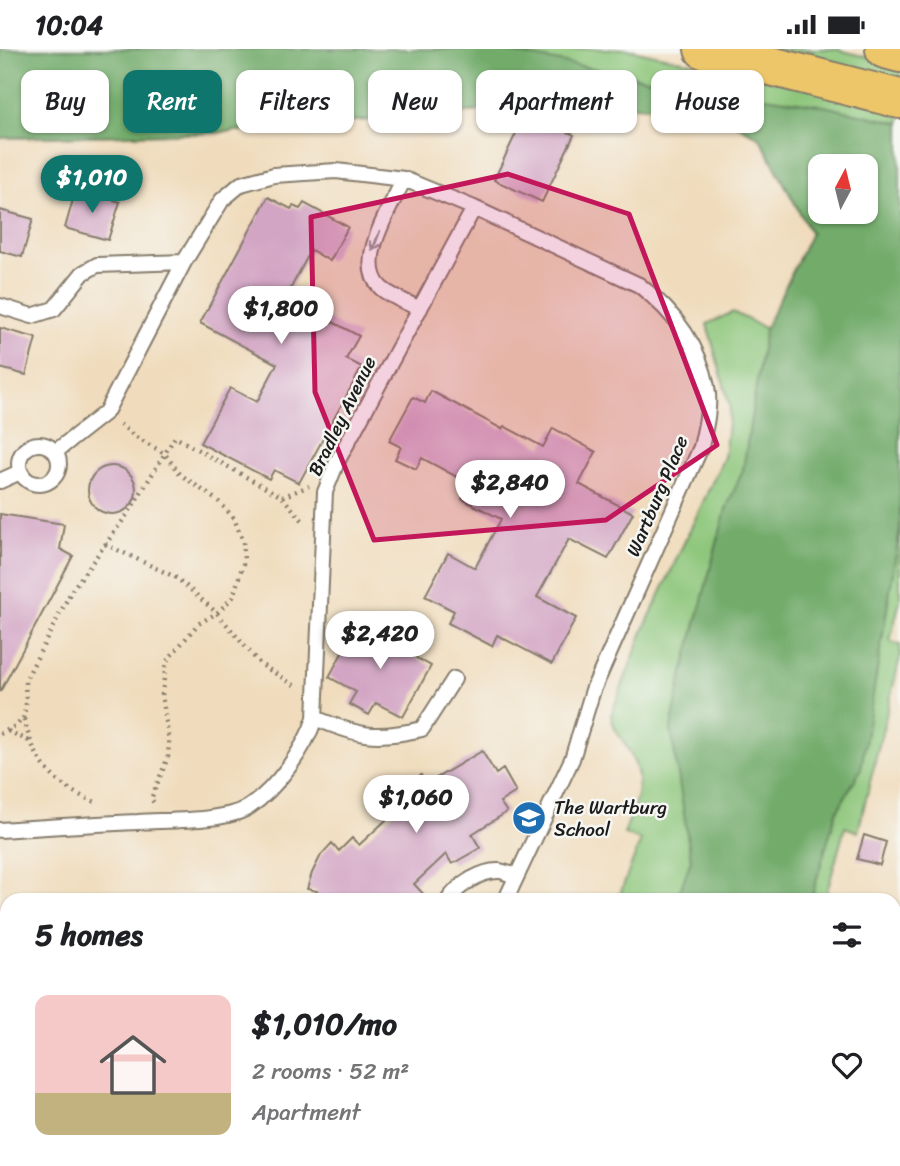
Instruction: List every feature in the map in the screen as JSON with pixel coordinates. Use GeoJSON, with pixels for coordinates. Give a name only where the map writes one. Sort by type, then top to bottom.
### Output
{"type":"FeatureCollection","features":[{"type":"Feature","properties":{"kind":"highway"},"geometry":{"type":"LineString","coordinates":[[704,49],[900,99]]}},
{"type":"Feature","properties":{"kind":"highway"},"geometry":{"type":"LineString","coordinates":[[885,49],[900,53]]}},
{"type":"Feature","properties":{"kind":"lane","name":"Wartburg Place"},"geometry":{"type":"LineString","coordinates":[[55,451],[106,412],[184,262],[222,200],[241,184],[274,175],[336,171],[404,179],[474,208],[639,285],[660,301],[694,346],[708,389],[701,447],[593,690],[572,759],[509,893]]}},
{"type":"Feature","properties":{"kind":"lane"},"geometry":{"type":"LineString","coordinates":[[404,179],[372,248],[370,271],[382,289],[420,309]]}},
{"type":"Feature","properties":{"kind":"lane","name":"Bradley Avenue"},"geometry":{"type":"LineString","coordinates":[[0,830],[201,819],[240,811],[267,792],[281,776],[310,733],[315,718],[326,492],[337,461],[474,208]]}},
{"type":"Feature","properties":{"kind":"lane"},"geometry":{"type":"LineString","coordinates":[[0,306],[32,316],[54,309],[83,273],[97,265],[184,262]]}},
{"type":"Feature","properties":{"kind":"lane"},"geometry":{"type":"LineString","coordinates":[[40,444],[55,451],[59,466],[52,479],[46,483],[31,482],[20,472],[19,464],[25,449],[40,444]]}},
{"type":"Feature","properties":{"kind":"lane"},"geometry":{"type":"LineString","coordinates":[[0,481],[20,472]]}},
{"type":"Feature","properties":{"kind":"lane"},"geometry":{"type":"LineString","coordinates":[[315,718],[351,733],[372,736],[400,735],[422,729],[454,679]]}},
{"type":"Feature","properties":{"kind":"lane"},"geometry":{"type":"LineString","coordinates":[[453,893],[477,876],[498,871],[517,876]]}},
{"type":"Feature","properties":{"kind":"path"},"geometry":{"type":"LineString","coordinates":[[133,435],[165,454],[180,474],[219,502],[234,518],[243,541],[244,561],[233,597],[217,613],[198,624],[166,662],[162,695],[169,741],[168,757],[151,799],[157,805]]}},
{"type":"Feature","properties":{"kind":"path"},"geometry":{"type":"LineString","coordinates":[[96,802],[72,791],[49,773],[29,741],[23,718],[26,705],[25,681],[72,590],[129,512],[175,437],[282,497],[309,527]]}},
{"type":"Feature","properties":{"kind":"path"},"geometry":{"type":"LineString","coordinates":[[282,497],[313,484]]}},
{"type":"Feature","properties":{"kind":"path"},"geometry":{"type":"LineString","coordinates":[[105,544],[177,578],[217,613],[260,664],[294,685]]}},
{"type":"Feature","properties":{"kind":"path"},"geometry":{"type":"LineString","coordinates":[[0,734],[23,718]]}},
{"type":"Feature","properties":{"kind":"path"},"geometry":{"type":"LineString","coordinates":[[7,731],[29,741]]}},
{"type":"Feature","properties":{"kind":"highlighted area"},"geometry":{"type":"Polygon","coordinates":[[[508,174],[629,214],[717,445],[606,520],[374,540],[315,392],[311,217],[508,174]]]}},
{"type":"Feature","properties":{"kind":"green space"},"geometry":{"type":"Polygon","coordinates":[[[0,49],[627,49],[727,70],[651,70],[651,107],[637,106],[637,70],[476,70],[476,111],[462,112],[462,70],[368,70],[368,120],[354,121],[354,70],[236,70],[236,131],[222,132],[222,70],[123,70],[123,133],[211,133],[0,138],[0,49]]]}},
{"type":"Feature","properties":{"kind":"green space"},"geometry":{"type":"Polygon","coordinates":[[[0,49],[493,49],[601,70],[476,70],[476,111],[462,112],[462,70],[368,70],[368,120],[354,121],[354,70],[236,70],[236,131],[222,132],[222,70],[123,70],[123,133],[211,133],[0,138],[0,49]]]}},
{"type":"Feature","properties":{"kind":"green space"},"geometry":{"type":"Polygon","coordinates":[[[767,49],[836,49],[900,66],[900,83],[767,49]]]}},
{"type":"Feature","properties":{"kind":"green space"},"geometry":{"type":"Polygon","coordinates":[[[637,77],[651,80],[651,107],[637,106],[637,77]]]}},
{"type":"Feature","properties":{"kind":"green space"},"geometry":{"type":"Polygon","coordinates":[[[764,78],[817,89],[900,113],[900,601],[890,641],[900,645],[900,658],[858,832],[845,827],[827,893],[620,893],[641,840],[624,834],[636,799],[638,779],[632,757],[614,727],[611,715],[644,629],[724,457],[730,406],[707,324],[733,312],[766,329],[811,234],[760,138],[751,133],[764,133],[764,78]]]}},
{"type":"Feature","properties":{"kind":"green space"},"geometry":{"type":"Polygon","coordinates":[[[764,97],[819,105],[900,123],[900,529],[861,769],[836,813],[813,893],[679,893],[691,860],[671,729],[680,684],[726,509],[743,470],[765,329],[811,233],[760,138],[751,133],[764,133],[764,97]]]}},
{"type":"Feature","properties":{"kind":"building"},"geometry":{"type":"Polygon","coordinates":[[[516,133],[574,135],[542,202],[494,180],[516,133]]]}},
{"type":"Feature","properties":{"kind":"building"},"geometry":{"type":"Polygon","coordinates":[[[76,189],[120,202],[108,240],[65,228],[76,189]]]}},
{"type":"Feature","properties":{"kind":"building"},"geometry":{"type":"Polygon","coordinates":[[[268,197],[291,209],[293,206],[300,209],[304,203],[348,227],[330,261],[311,250],[286,297],[359,336],[346,359],[362,367],[299,483],[274,470],[269,479],[200,443],[230,388],[257,402],[277,364],[200,323],[268,197]]]}},
{"type":"Feature","properties":{"kind":"building"},"geometry":{"type":"Polygon","coordinates":[[[0,210],[33,219],[22,257],[0,251],[0,210]]]}},
{"type":"Feature","properties":{"kind":"building"},"geometry":{"type":"Polygon","coordinates":[[[0,328],[36,338],[26,375],[0,368],[0,328]]]}},
{"type":"Feature","properties":{"kind":"building"},"geometry":{"type":"Polygon","coordinates":[[[431,391],[502,429],[504,426],[543,447],[553,428],[596,452],[579,484],[633,513],[608,559],[569,539],[537,597],[576,618],[552,664],[497,635],[492,646],[448,623],[454,611],[425,596],[448,553],[475,568],[501,519],[462,499],[470,484],[422,458],[416,469],[395,459],[401,447],[389,441],[413,397],[425,403],[431,391]]]}},
{"type":"Feature","properties":{"kind":"building"},"geometry":{"type":"Polygon","coordinates":[[[112,466],[129,473],[136,490],[129,507],[112,514],[95,507],[88,490],[95,473],[112,466]]]}},
{"type":"Feature","properties":{"kind":"building"},"geometry":{"type":"Polygon","coordinates":[[[0,514],[64,524],[60,549],[73,556],[0,692],[0,514]]]}},
{"type":"Feature","properties":{"kind":"building"},"geometry":{"type":"Polygon","coordinates":[[[357,625],[384,640],[392,626],[412,637],[404,651],[431,666],[403,717],[376,703],[369,715],[349,704],[356,692],[329,677],[357,625]]]}},
{"type":"Feature","properties":{"kind":"building"},"geometry":{"type":"Polygon","coordinates":[[[482,751],[496,774],[503,769],[516,792],[500,802],[507,812],[472,834],[480,848],[452,864],[446,854],[414,884],[422,893],[316,893],[307,889],[321,855],[332,843],[339,851],[352,838],[359,845],[397,810],[391,803],[421,775],[426,784],[482,751]]]}},
{"type":"Feature","properties":{"kind":"building"},"geometry":{"type":"Polygon","coordinates":[[[864,835],[886,842],[880,865],[857,859],[864,835]]]}},
{"type":"Feature","properties":{"kind":"place","name":"The Wartburg School"},"geometry":{"type":"Point","coordinates":[529,818]}}]}
